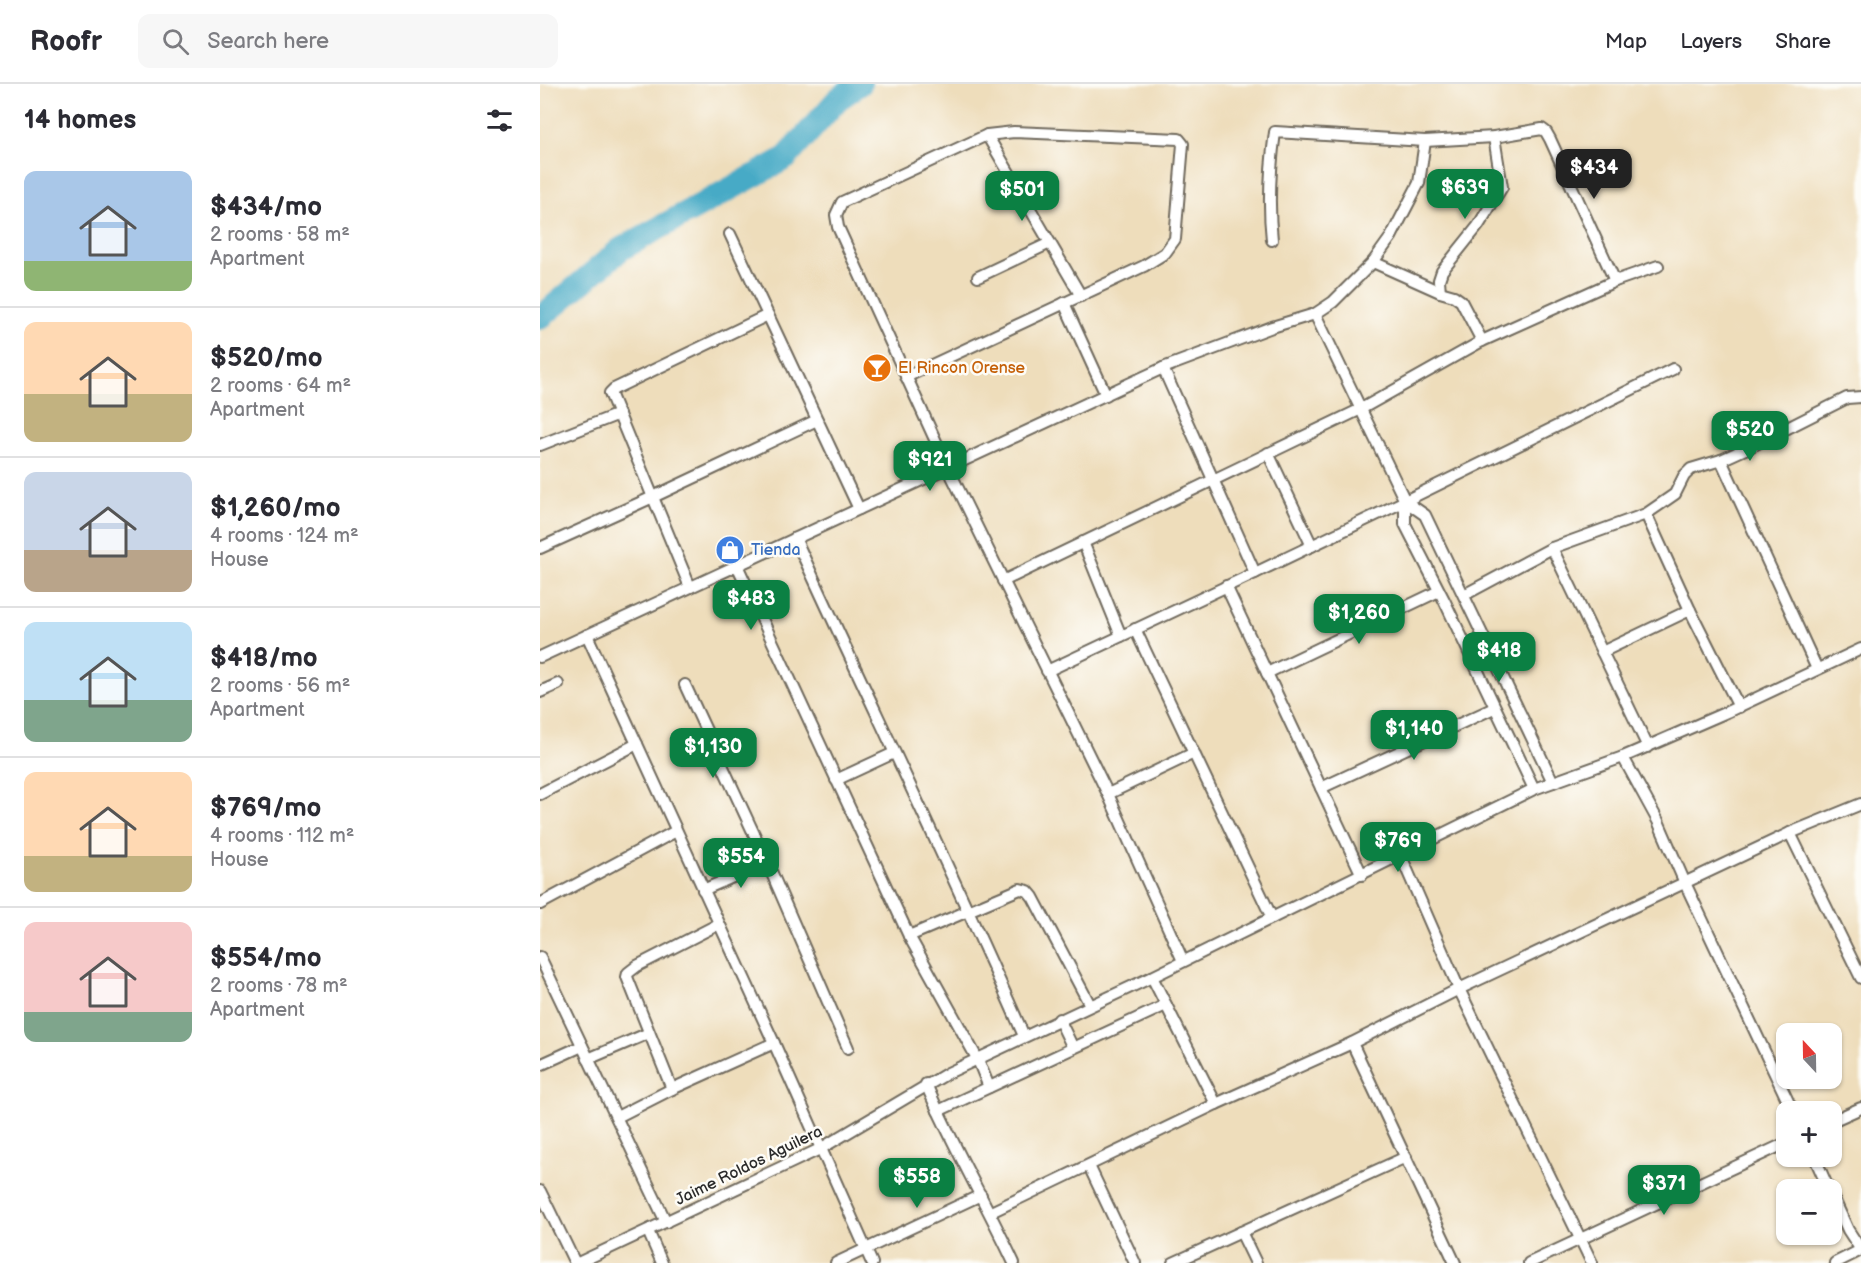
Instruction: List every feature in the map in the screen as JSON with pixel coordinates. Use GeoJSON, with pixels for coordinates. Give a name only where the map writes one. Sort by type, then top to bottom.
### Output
{"type":"FeatureCollection","features":[{"type":"Feature","properties":{"kind":"street"},"geometry":{"type":"LineString","coordinates":[[1272,240],[1271,160],[1275,132],[1425,141],[1494,137],[1542,129],[1546,132],[1615,281]]}},
{"type":"Feature","properties":{"kind":"street"},"geometry":{"type":"LineString","coordinates":[[906,377],[1081,296],[1155,260],[1164,253],[1175,239],[1183,144],[1181,141],[1179,139],[1014,132],[987,135],[842,202],[836,215],[838,227],[906,377],[948,468],[1108,794],[1183,961]]}},
{"type":"Feature","properties":{"kind":"street"},"geometry":{"type":"LineString","coordinates":[[987,135],[1081,296]]}},
{"type":"Feature","properties":{"kind":"street"},"geometry":{"type":"LineString","coordinates":[[1440,292],[1438,280],[1442,271],[1478,226],[1502,186],[1494,137]]}},
{"type":"Feature","properties":{"kind":"street"},"geometry":{"type":"LineString","coordinates":[[540,657],[1163,368],[1272,327],[1315,314],[1333,302],[1373,262],[1391,237],[1419,183],[1425,141]]}},
{"type":"Feature","properties":{"kind":"street"},"geometry":{"type":"LineString","coordinates":[[730,234],[859,509]]}},
{"type":"Feature","properties":{"kind":"street"},"geometry":{"type":"LineString","coordinates":[[978,277],[1050,243]]}},
{"type":"Feature","properties":{"kind":"street"},"geometry":{"type":"LineString","coordinates":[[1373,262],[1461,301],[1482,341]]}},
{"type":"Feature","properties":{"kind":"street"},"geometry":{"type":"LineString","coordinates":[[1003,581],[1361,409],[1482,341],[1615,281],[1658,266]]}},
{"type":"Feature","properties":{"kind":"street"},"geometry":{"type":"LineString","coordinates":[[1064,303],[1106,394]]}},
{"type":"Feature","properties":{"kind":"street"},"geometry":{"type":"LineString","coordinates":[[1315,314],[1405,501],[1405,524],[1534,789]]}},
{"type":"Feature","properties":{"kind":"street"},"geometry":{"type":"LineString","coordinates":[[690,587],[610,393],[614,389],[768,315]]}},
{"type":"Feature","properties":{"kind":"street"},"geometry":{"type":"LineString","coordinates":[[1163,368],[1255,573]]}},
{"type":"Feature","properties":{"kind":"street"},"geometry":{"type":"LineString","coordinates":[[1047,671],[1312,546],[1673,369]]}},
{"type":"Feature","properties":{"kind":"street"},"geometry":{"type":"LineString","coordinates":[[1464,595],[1552,548],[1646,514],[1675,494],[1684,476],[1691,469],[1721,460],[1754,446],[1847,398],[1861,397]]}},
{"type":"Feature","properties":{"kind":"street"},"geometry":{"type":"LineString","coordinates":[[540,446],[619,414]]}},
{"type":"Feature","properties":{"kind":"street"},"geometry":{"type":"LineString","coordinates":[[540,548],[817,420]]}},
{"type":"Feature","properties":{"kind":"street"},"geometry":{"type":"LineString","coordinates":[[1268,453],[1312,546]]}},
{"type":"Feature","properties":{"kind":"street"},"geometry":{"type":"LineString","coordinates":[[1721,460],[1817,669]]}},
{"type":"Feature","properties":{"kind":"street"},"geometry":{"type":"LineString","coordinates":[[1405,501],[1425,515],[1553,783]]}},
{"type":"Feature","properties":{"kind":"street"},"geometry":{"type":"LineString","coordinates":[[1646,514],[1690,610],[1739,707]]}},
{"type":"Feature","properties":{"kind":"street"},"geometry":{"type":"LineString","coordinates":[[795,538],[969,910],[1024,1036]]}},
{"type":"Feature","properties":{"kind":"street"},"geometry":{"type":"LineString","coordinates":[[1083,542],[1121,636]]}},
{"type":"Feature","properties":{"kind":"street"},"geometry":{"type":"LineString","coordinates":[[1552,548],[1648,747]]}},
{"type":"Feature","properties":{"kind":"street"},"geometry":{"type":"LineString","coordinates":[[737,565],[909,936],[978,1060],[989,1087]]}},
{"type":"Feature","properties":{"kind":"street"},"geometry":{"type":"LineString","coordinates":[[1226,586],[1362,875]]}},
{"type":"Feature","properties":{"kind":"street"},"geometry":{"type":"LineString","coordinates":[[1267,673],[1439,591]]}},
{"type":"Feature","properties":{"kind":"street"},"geometry":{"type":"LineString","coordinates":[[1602,652],[1690,610]]}},
{"type":"Feature","properties":{"kind":"street"},"geometry":{"type":"LineString","coordinates":[[1135,629],[1272,918]]}},
{"type":"Feature","properties":{"kind":"street"},"geometry":{"type":"LineString","coordinates":[[587,635],[872,1263]]}},
{"type":"Feature","properties":{"kind":"street","name":"Jaime Roldos Aguilera"},"geometry":{"type":"LineString","coordinates":[[577,1263],[648,1232],[820,1149],[926,1084],[1059,1019],[1152,977],[1534,789],[1648,747],[1861,649]]}},
{"type":"Feature","properties":{"kind":"street"},"geometry":{"type":"LineString","coordinates":[[540,692],[558,684]]}},
{"type":"Feature","properties":{"kind":"street"},"geometry":{"type":"LineString","coordinates":[[685,685],[767,862],[848,1048]]}},
{"type":"Feature","properties":{"kind":"street"},"geometry":{"type":"LineString","coordinates":[[1321,788],[1494,708]]}},
{"type":"Feature","properties":{"kind":"street"},"geometry":{"type":"LineString","coordinates":[[540,794],[637,744]]}},
{"type":"Feature","properties":{"kind":"street"},"geometry":{"type":"LineString","coordinates":[[836,780],[894,753]]}},
{"type":"Feature","properties":{"kind":"street"},"geometry":{"type":"LineString","coordinates":[[1108,794],[1194,753]]}},
{"type":"Feature","properties":{"kind":"street"},"geometry":{"type":"LineString","coordinates":[[1623,757],[1658,821],[1788,1101]]}},
{"type":"Feature","properties":{"kind":"street"},"geometry":{"type":"LineString","coordinates":[[991,1212],[1216,1104],[1352,1043],[1459,989],[1790,833],[1861,804]]}},
{"type":"Feature","properties":{"kind":"street"},"geometry":{"type":"LineString","coordinates":[[540,904],[676,831]]}},
{"type":"Feature","properties":{"kind":"street"},"geometry":{"type":"LineString","coordinates":[[1790,833],[1861,978]]}},
{"type":"Feature","properties":{"kind":"street"},"geometry":{"type":"LineString","coordinates":[[1401,856],[1459,989],[1592,1263]]}},
{"type":"Feature","properties":{"kind":"street"},"geometry":{"type":"LineString","coordinates":[[703,890],[767,862]]}},
{"type":"Feature","properties":{"kind":"street"},"geometry":{"type":"LineString","coordinates":[[909,936],[1020,889],[1028,891],[1090,1005]]}},
{"type":"Feature","properties":{"kind":"street"},"geometry":{"type":"LineString","coordinates":[[672,1089],[629,985],[628,973],[637,966],[719,924]]}},
{"type":"Feature","properties":{"kind":"street"},"geometry":{"type":"LineString","coordinates":[[540,957],[666,1222]]}},
{"type":"Feature","properties":{"kind":"street"},"geometry":{"type":"LineString","coordinates":[[1152,977],[1216,1104]]}},
{"type":"Feature","properties":{"kind":"street"},"geometry":{"type":"LineString","coordinates":[[938,1111],[1166,1005]]}},
{"type":"Feature","properties":{"kind":"street"},"geometry":{"type":"LineString","coordinates":[[1059,1019],[1073,1048]]}},
{"type":"Feature","properties":{"kind":"street"},"geometry":{"type":"LineString","coordinates":[[588,1059],[649,1033]]}},
{"type":"Feature","properties":{"kind":"street"},"geometry":{"type":"LineString","coordinates":[[617,1117],[672,1089],[774,1043]]}},
{"type":"Feature","properties":{"kind":"street"},"geometry":{"type":"LineString","coordinates":[[1352,1043],[1455,1263]]}},
{"type":"Feature","properties":{"kind":"street"},"geometry":{"type":"LineString","coordinates":[[540,1065],[582,1046]]}},
{"type":"Feature","properties":{"kind":"street"},"geometry":{"type":"LineString","coordinates":[[926,1084],[991,1212],[1014,1263]]}},
{"type":"Feature","properties":{"kind":"street"},"geometry":{"type":"LineString","coordinates":[[1842,1117],[1861,1108]]}},
{"type":"Feature","properties":{"kind":"street"},"geometry":{"type":"LineString","coordinates":[[1529,1263],[1776,1148]]}},
{"type":"Feature","properties":{"kind":"street"},"geometry":{"type":"LineString","coordinates":[[1173,1263],[1406,1157]]}},
{"type":"Feature","properties":{"kind":"street"},"geometry":{"type":"LineString","coordinates":[[1089,1166],[1136,1263]]}},
{"type":"Feature","properties":{"kind":"street"},"geometry":{"type":"LineString","coordinates":[[540,1191],[577,1263]]}},
{"type":"Feature","properties":{"kind":"street"},"geometry":{"type":"LineString","coordinates":[[836,1263],[981,1195]]}},
{"type":"Feature","properties":{"kind":"street"},"geometry":{"type":"LineString","coordinates":[[1835,1263],[1861,1250],[1842,1217]]}},
{"type":"Feature","properties":{"kind":"street"},"geometry":{"type":"LineString","coordinates":[[648,1232],[662,1263]]}},
{"type":"Feature","properties":{"kind":"street"},"geometry":{"type":"LineString","coordinates":[[1241,1232],[1256,1263]]}},
{"type":"Feature","properties":{"kind":"waterway"},"geometry":{"type":"LineString","coordinates":[[540,318],[621,249],[786,158],[838,99],[860,84]]}},
{"type":"Feature","properties":{"kind":"place","name":"El Rincon Orense"},"geometry":{"type":"Point","coordinates":[877,368]}},
{"type":"Feature","properties":{"kind":"place","name":"Tienda"},"geometry":{"type":"Point","coordinates":[730,550]}}]}
